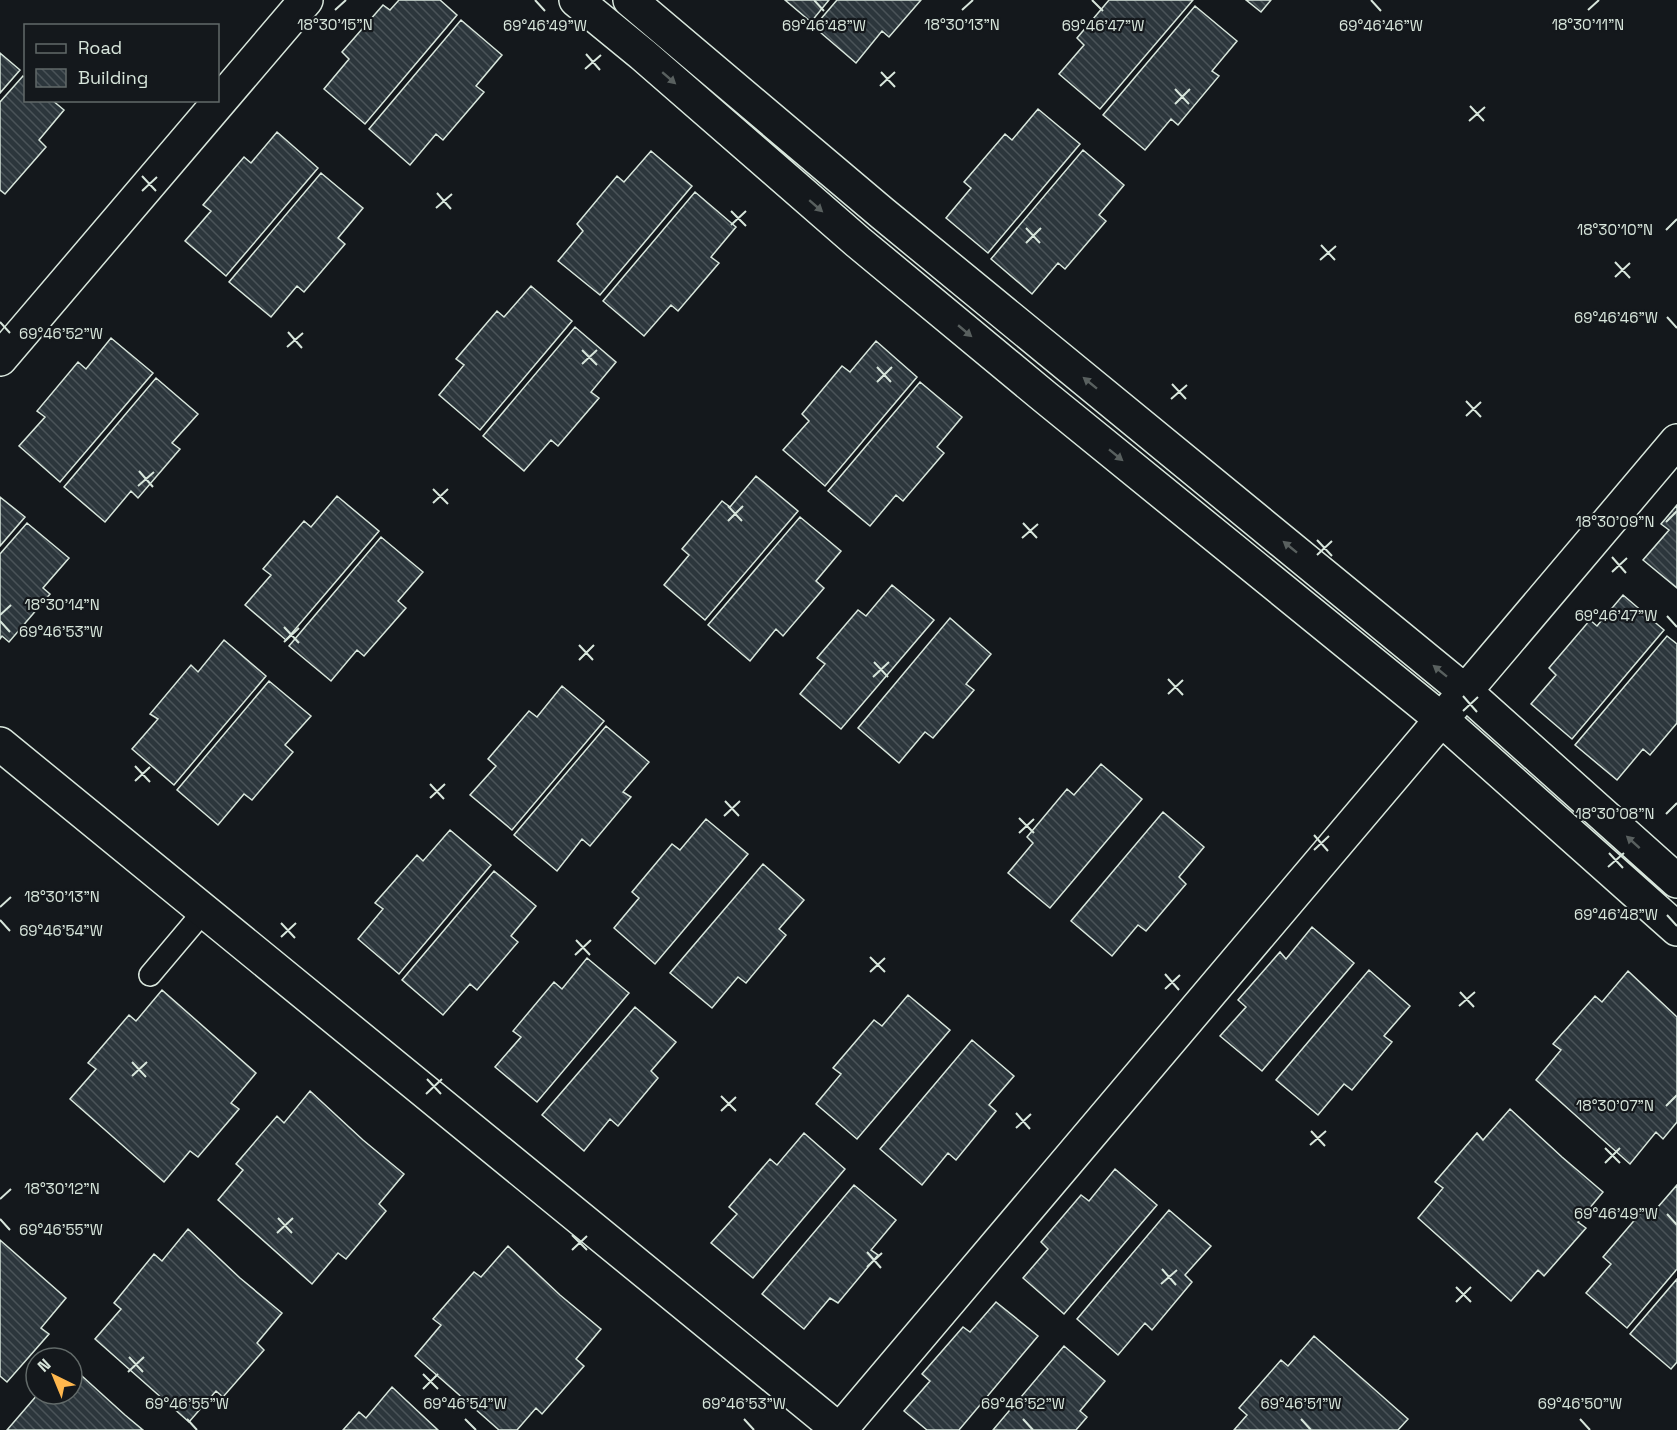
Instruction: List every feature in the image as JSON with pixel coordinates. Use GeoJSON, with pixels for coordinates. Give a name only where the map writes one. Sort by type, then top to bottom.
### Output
{"type":"FeatureCollection","features":[{"type":"Feature","properties":{"kind":"street"},"geometry":{"type":"LineString","coordinates":[[0,359],[306,0]]}},
{"type":"Feature","properties":{"kind":"street"},"geometry":{"type":"LineString","coordinates":[[576,0],[642,54],[858,242],[1441,719],[1677,929]]}},
{"type":"Feature","properties":{"kind":"street"},"geometry":{"type":"LineString","coordinates":[[630,0],[882,213],[1466,692],[1671,875],[1640,898]]}},
{"type":"Feature","properties":{"kind":"street"},"geometry":{"type":"LineString","coordinates":[[642,54],[663,27]]}},
{"type":"Feature","properties":{"kind":"street"},"geometry":{"type":"LineString","coordinates":[[858,242],[882,213]]}},
{"type":"Feature","properties":{"kind":"street"},"geometry":{"type":"LineString","coordinates":[[0,744],[840,1430],[1677,441]]}},
{"type":"Feature","properties":{"kind":"street"},"geometry":{"type":"LineString","coordinates":[[1227,545],[1251,515]]}},
{"type":"Feature","properties":{"kind":"lane"},"geometry":{"type":"LineString","coordinates":[[150,975],[204,911]]}},
{"type":"Feature","properties":{"kind":"building"},"geometry":{"type":"Polygon","coordinates":[[[399,0],[440,0],[457,15],[365,124],[324,89],[349,59],[342,52],[383,5],[390,10],[399,0]]]}},
{"type":"Feature","properties":{"kind":"building"},"geometry":{"type":"Polygon","coordinates":[[[785,0],[829,0],[811,22],[785,0]]]}},
{"type":"Feature","properties":{"kind":"building"},"geometry":{"type":"Polygon","coordinates":[[[837,0],[921,0],[889,37],[882,31],[856,63],[814,27],[837,0]]]}},
{"type":"Feature","properties":{"kind":"building"},"geometry":{"type":"Polygon","coordinates":[[[1109,0],[1193,0],[1100,109],[1059,74],[1084,45],[1077,38],[1109,0]]]}},
{"type":"Feature","properties":{"kind":"building"},"geometry":{"type":"Polygon","coordinates":[[[1246,0],[1271,0],[1261,12],[1246,0]]]}},
{"type":"Feature","properties":{"kind":"building"},"geometry":{"type":"Polygon","coordinates":[[[1195,6],[1237,41],[1212,71],[1219,76],[1178,125],[1171,119],[1145,150],[1103,115],[1195,6]]]}},
{"type":"Feature","properties":{"kind":"building"},"geometry":{"type":"Polygon","coordinates":[[[461,20],[502,55],[476,86],[484,92],[443,140],[436,134],[410,165],[369,129],[461,20]]]}},
{"type":"Feature","properties":{"kind":"building"},"geometry":{"type":"Polygon","coordinates":[[[0,53],[20,70],[0,93],[0,53]]]}},
{"type":"Feature","properties":{"kind":"building"},"geometry":{"type":"Polygon","coordinates":[[[23,76],[24,102],[54,102],[64,110],[39,140],[46,147],[5,194],[0,190],[0,102],[23,76]]]}},
{"type":"Feature","properties":{"kind":"building"},"geometry":{"type":"Polygon","coordinates":[[[1038,109],[1080,144],[988,253],[946,218],[971,188],[964,182],[1005,134],[1012,140],[1038,109]]]}},
{"type":"Feature","properties":{"kind":"building"},"geometry":{"type":"Polygon","coordinates":[[[277,132],[318,168],[226,276],[185,241],[211,211],[203,205],[244,157],[251,163],[277,132]]]}},
{"type":"Feature","properties":{"kind":"building"},"geometry":{"type":"Polygon","coordinates":[[[1083,150],[1124,185],[1099,215],[1106,221],[1065,269],[1058,263],[1032,294],[991,259],[1083,150]]]}},
{"type":"Feature","properties":{"kind":"building"},"geometry":{"type":"Polygon","coordinates":[[[651,151],[692,186],[600,295],[558,261],[583,231],[577,224],[617,176],[624,182],[651,151]]]}},
{"type":"Feature","properties":{"kind":"building"},"geometry":{"type":"Polygon","coordinates":[[[321,173],[363,208],[338,238],[345,244],[304,292],[297,286],[271,317],[229,282],[321,173]]]}},
{"type":"Feature","properties":{"kind":"building"},"geometry":{"type":"Polygon","coordinates":[[[695,192],[736,227],[711,257],[719,263],[678,311],[671,305],[644,336],[603,301],[695,192]]]}},
{"type":"Feature","properties":{"kind":"building"},"geometry":{"type":"Polygon","coordinates":[[[531,286],[572,321],[480,430],[439,395],[464,365],[456,359],[497,311],[504,317],[531,286]]]}},
{"type":"Feature","properties":{"kind":"building"},"geometry":{"type":"Polygon","coordinates":[[[575,327],[616,362],[591,392],[599,398],[558,446],[551,440],[524,471],[483,436],[575,327]]]}},
{"type":"Feature","properties":{"kind":"building"},"geometry":{"type":"Polygon","coordinates":[[[111,338],[153,373],[60,482],[19,446],[45,417],[37,411],[78,362],[86,369],[111,338]]]}},
{"type":"Feature","properties":{"kind":"building"},"geometry":{"type":"Polygon","coordinates":[[[876,341],[917,377],[825,486],[783,450],[809,421],[802,414],[842,366],[850,372],[876,341]]]}},
{"type":"Feature","properties":{"kind":"building"},"geometry":{"type":"Polygon","coordinates":[[[156,378],[198,414],[172,443],[180,449],[138,498],[131,491],[105,522],[64,487],[156,378]]]}},
{"type":"Feature","properties":{"kind":"building"},"geometry":{"type":"Polygon","coordinates":[[[920,382],[962,417],[937,447],[944,453],[903,501],[896,495],[870,526],[828,491],[920,382]]]}},
{"type":"Feature","properties":{"kind":"building"},"geometry":{"type":"Polygon","coordinates":[[[756,476],[798,511],[705,620],[664,585],[689,555],[682,549],[722,501],[730,507],[756,476]]]}},
{"type":"Feature","properties":{"kind":"building"},"geometry":{"type":"Polygon","coordinates":[[[337,496],[379,531],[286,640],[245,605],[271,575],[263,569],[304,521],[311,527],[337,496]]]}},
{"type":"Feature","properties":{"kind":"building"},"geometry":{"type":"Polygon","coordinates":[[[0,497],[25,517],[0,546],[0,497]]]}},
{"type":"Feature","properties":{"kind":"building"},"geometry":{"type":"Polygon","coordinates":[[[1677,505],[1677,588],[1643,560],[1669,530],[1661,524],[1677,505]]]}},
{"type":"Feature","properties":{"kind":"building"},"geometry":{"type":"Polygon","coordinates":[[[800,517],[841,551],[816,581],[824,588],[783,636],[776,629],[750,661],[708,625],[800,517]]]}},
{"type":"Feature","properties":{"kind":"building"},"geometry":{"type":"Polygon","coordinates":[[[27,523],[69,558],[43,588],[50,594],[9,642],[2,636],[0,639],[0,554],[27,523]]]}},
{"type":"Feature","properties":{"kind":"building"},"geometry":{"type":"Polygon","coordinates":[[[381,537],[423,572],[398,601],[406,608],[364,656],[357,650],[331,681],[289,646],[381,537]]]}},
{"type":"Feature","properties":{"kind":"building"},"geometry":{"type":"Polygon","coordinates":[[[892,585],[934,620],[841,729],[800,694],[825,664],[817,658],[858,610],[866,616],[892,585]]]}},
{"type":"Feature","properties":{"kind":"building"},"geometry":{"type":"Polygon","coordinates":[[[1623,595],[1664,630],[1572,739],[1531,704],[1556,675],[1549,668],[1590,620],[1597,626],[1623,595]]]}},
{"type":"Feature","properties":{"kind":"building"},"geometry":{"type":"Polygon","coordinates":[[[950,618],[991,654],[966,684],[974,690],[933,738],[925,732],[899,763],[858,728],[950,618]]]}},
{"type":"Feature","properties":{"kind":"building"},"geometry":{"type":"Polygon","coordinates":[[[1667,636],[1677,644],[1677,723],[1650,755],[1643,749],[1617,780],[1575,745],[1667,636]]]}},
{"type":"Feature","properties":{"kind":"building"},"geometry":{"type":"Polygon","coordinates":[[[224,640],[266,676],[174,785],[132,749],[158,719],[150,714],[191,665],[198,672],[224,640]]]}},
{"type":"Feature","properties":{"kind":"building"},"geometry":{"type":"Polygon","coordinates":[[[269,681],[311,716],[285,745],[293,752],[252,800],[244,794],[218,825],[177,790],[269,681]]]}},
{"type":"Feature","properties":{"kind":"building"},"geometry":{"type":"Polygon","coordinates":[[[562,686],[604,721],[512,830],[470,795],[496,766],[488,759],[529,711],[537,717],[562,686]]]}},
{"type":"Feature","properties":{"kind":"building"},"geometry":{"type":"Polygon","coordinates":[[[606,726],[649,762],[623,792],[631,797],[590,846],[582,839],[557,871],[514,835],[606,726]]]}},
{"type":"Feature","properties":{"kind":"building"},"geometry":{"type":"Polygon","coordinates":[[[1101,764],[1142,799],[1050,908],[1008,873],[1033,843],[1027,837],[1067,789],[1074,795],[1101,764]]]}},
{"type":"Feature","properties":{"kind":"building"},"geometry":{"type":"Polygon","coordinates":[[[1163,812],[1204,847],[1179,877],[1186,884],[1146,931],[1138,925],[1112,956],[1071,921],[1163,812]]]}},
{"type":"Feature","properties":{"kind":"building"},"geometry":{"type":"Polygon","coordinates":[[[706,819],[748,854],[655,964],[614,928],[639,898],[632,892],[672,844],[680,850],[706,819]]]}},
{"type":"Feature","properties":{"kind":"building"},"geometry":{"type":"Polygon","coordinates":[[[450,830],[491,865],[399,974],[358,939],[383,909],[375,903],[417,855],[423,861],[450,830]]]}},
{"type":"Feature","properties":{"kind":"building"},"geometry":{"type":"Polygon","coordinates":[[[763,864],[804,900],[779,929],[786,935],[746,983],[738,977],[712,1008],[670,973],[763,864]]]}},
{"type":"Feature","properties":{"kind":"building"},"geometry":{"type":"Polygon","coordinates":[[[494,871],[536,906],[511,936],[518,942],[477,990],[470,984],[443,1015],[402,980],[494,871]]]}},
{"type":"Feature","properties":{"kind":"building"},"geometry":{"type":"Polygon","coordinates":[[[1312,927],[1354,963],[1262,1071],[1220,1036],[1246,1007],[1238,1000],[1280,952],[1286,959],[1312,927]]]}},
{"type":"Feature","properties":{"kind":"building"},"geometry":{"type":"Polygon","coordinates":[[[587,958],[629,993],[537,1102],[495,1067],[521,1037],[513,1031],[554,982],[562,989],[587,958]]]}},
{"type":"Feature","properties":{"kind":"building"},"geometry":{"type":"Polygon","coordinates":[[[1369,970],[1410,1006],[1384,1036],[1392,1042],[1352,1090],[1344,1084],[1318,1115],[1276,1080],[1369,970]]]}},
{"type":"Feature","properties":{"kind":"building"},"geometry":{"type":"Polygon","coordinates":[[[1628,971],[1677,1017],[1677,1122],[1663,1139],[1656,1132],[1630,1164],[1536,1080],[1561,1050],[1553,1044],[1595,996],[1602,1002],[1628,971]]]}},
{"type":"Feature","properties":{"kind":"building"},"geometry":{"type":"Polygon","coordinates":[[[162,990],[256,1073],[231,1103],[239,1109],[198,1157],[190,1151],[164,1182],[70,1099],[96,1069],[88,1063],[129,1015],[136,1021],[162,990]]]}},
{"type":"Feature","properties":{"kind":"building"},"geometry":{"type":"Polygon","coordinates":[[[908,995],[950,1030],[857,1139],[816,1104],[841,1074],[833,1068],[874,1020],[882,1026],[908,995]]]}},
{"type":"Feature","properties":{"kind":"building"},"geometry":{"type":"Polygon","coordinates":[[[635,1007],[676,1042],[651,1071],[658,1078],[618,1126],[610,1119],[584,1151],[542,1115],[635,1007]]]}},
{"type":"Feature","properties":{"kind":"building"},"geometry":{"type":"Polygon","coordinates":[[[972,1040],[1014,1076],[989,1105],[996,1111],[956,1160],[948,1153],[922,1185],[880,1149],[972,1040]]]}},
{"type":"Feature","properties":{"kind":"building"},"geometry":{"type":"Polygon","coordinates":[[[310,1091],[404,1174],[379,1204],[386,1211],[346,1259],[338,1253],[312,1284],[218,1200],[243,1170],[236,1164],[277,1116],[284,1123],[310,1091]]]}},
{"type":"Feature","properties":{"kind":"building"},"geometry":{"type":"Polygon","coordinates":[[[1510,1109],[1603,1192],[1578,1222],[1586,1228],[1544,1276],[1538,1270],[1511,1301],[1418,1218],[1443,1188],[1435,1182],[1477,1133],[1483,1140],[1510,1109]]]}},
{"type":"Feature","properties":{"kind":"building"},"geometry":{"type":"Polygon","coordinates":[[[804,1133],[845,1169],[753,1278],[711,1243],[737,1214],[729,1207],[770,1159],[777,1165],[804,1133]]]}},
{"type":"Feature","properties":{"kind":"building"},"geometry":{"type":"Polygon","coordinates":[[[1115,1169],[1157,1205],[1064,1314],[1023,1278],[1048,1249],[1041,1242],[1081,1195],[1089,1201],[1115,1169]]]}},
{"type":"Feature","properties":{"kind":"building"},"geometry":{"type":"Polygon","coordinates":[[[854,1185],[896,1220],[871,1250],[878,1255],[838,1303],[830,1298],[804,1329],[762,1294],[854,1185]]]}},
{"type":"Feature","properties":{"kind":"building"},"geometry":{"type":"Polygon","coordinates":[[[1677,1185],[1677,1269],[1627,1328],[1586,1293],[1611,1264],[1603,1257],[1644,1209],[1651,1215],[1677,1185]]]}},
{"type":"Feature","properties":{"kind":"building"},"geometry":{"type":"Polygon","coordinates":[[[1169,1210],[1211,1246],[1185,1275],[1192,1282],[1152,1330],[1145,1323],[1118,1355],[1077,1319],[1169,1210]]]}},
{"type":"Feature","properties":{"kind":"building"},"geometry":{"type":"Polygon","coordinates":[[[188,1229],[240,1278],[282,1313],[257,1343],[264,1350],[223,1397],[216,1391],[189,1422],[95,1339],[121,1309],[114,1303],[154,1254],[162,1261],[188,1229]]]}},
{"type":"Feature","properties":{"kind":"building"},"geometry":{"type":"Polygon","coordinates":[[[0,1240],[66,1298],[41,1328],[49,1334],[38,1346],[24,1346],[24,1363],[7,1382],[0,1376],[0,1240]]]}},
{"type":"Feature","properties":{"kind":"building"},"geometry":{"type":"Polygon","coordinates":[[[508,1246],[560,1295],[601,1329],[576,1359],[584,1366],[542,1414],[536,1408],[517,1430],[499,1430],[415,1356],[441,1325],[433,1319],[474,1272],[481,1277],[508,1246]]]}},
{"type":"Feature","properties":{"kind":"building"},"geometry":{"type":"Polygon","coordinates":[[[1677,1279],[1677,1362],[1671,1369],[1630,1334],[1677,1279]]]}},
{"type":"Feature","properties":{"kind":"building"},"geometry":{"type":"Polygon","coordinates":[[[996,1302],[1038,1336],[959,1430],[927,1430],[904,1411],[930,1381],[922,1374],[963,1327],[970,1332],[996,1302]]]}},
{"type":"Feature","properties":{"kind":"building"},"geometry":{"type":"Polygon","coordinates":[[[1314,1336],[1408,1419],[1398,1430],[1234,1430],[1247,1415],[1239,1408],[1281,1360],[1288,1366],[1314,1336]]]}},
{"type":"Feature","properties":{"kind":"building"},"geometry":{"type":"Polygon","coordinates":[[[1064,1346],[1105,1381],[1080,1411],[1087,1417],[1076,1430],[993,1430],[1064,1346]]]}},
{"type":"Feature","properties":{"kind":"building"},"geometry":{"type":"Polygon","coordinates":[[[84,1378],[143,1430],[7,1430],[28,1406],[84,1406],[84,1378]]]}},
{"type":"Feature","properties":{"kind":"building"},"geometry":{"type":"Polygon","coordinates":[[[392,1387],[438,1430],[343,1430],[359,1412],[366,1418],[392,1387]]]}}]}
